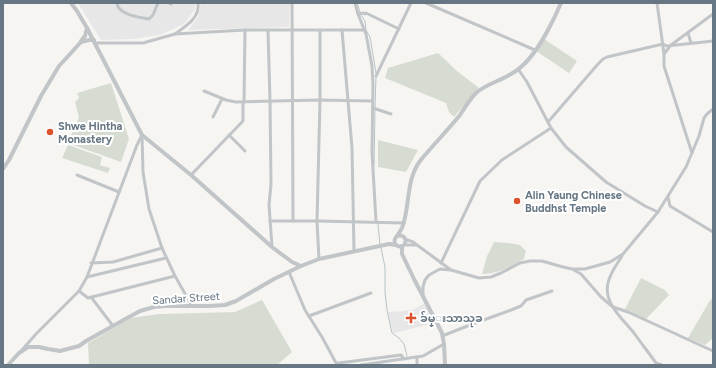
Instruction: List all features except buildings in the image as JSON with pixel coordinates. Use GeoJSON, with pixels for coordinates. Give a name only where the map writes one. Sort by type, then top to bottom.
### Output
{"type":"FeatureCollection","features":[{"type":"Feature","properties":{"kind":"street"},"geometry":{"type":"LineString","coordinates":[[71,3],[88,28],[142,135],[191,175],[272,246],[292,262],[300,266]]}},
{"type":"Feature","properties":{"kind":"street"},"geometry":{"type":"LineString","coordinates":[[117,3],[121,11],[147,19],[153,15],[158,3]]}},
{"type":"Feature","properties":{"kind":"street"},"geometry":{"type":"LineString","coordinates":[[175,34],[195,18],[199,8],[198,3]]}},
{"type":"Feature","properties":{"kind":"street"},"geometry":{"type":"LineString","coordinates":[[292,3],[293,221]]}},
{"type":"Feature","properties":{"kind":"street"},"geometry":{"type":"LineString","coordinates":[[355,3],[366,34],[372,66],[372,101],[374,108],[372,151],[377,222]]}},
{"type":"Feature","properties":{"kind":"street"},"geometry":{"type":"LineString","coordinates":[[376,76],[411,3]]}},
{"type":"Feature","properties":{"kind":"street"},"geometry":{"type":"LineString","coordinates":[[426,3],[535,50]]}},
{"type":"Feature","properties":{"kind":"street"},"geometry":{"type":"LineString","coordinates":[[402,254],[403,245],[405,243],[403,225],[413,176],[419,163],[460,115],[464,107],[475,94],[486,86],[512,74],[526,62],[551,25],[561,3]]}},
{"type":"Feature","properties":{"kind":"street"},"geometry":{"type":"LineString","coordinates":[[657,3],[663,44],[664,66],[692,153]]}},
{"type":"Feature","properties":{"kind":"street"},"geometry":{"type":"LineString","coordinates":[[360,14],[366,13],[399,29]]}},
{"type":"Feature","properties":{"kind":"street"},"geometry":{"type":"LineString","coordinates":[[664,54],[671,45],[713,14]]}},
{"type":"Feature","properties":{"kind":"street"},"geometry":{"type":"LineString","coordinates":[[3,169],[49,81],[59,66],[81,42],[88,28]]}},
{"type":"Feature","properties":{"kind":"street"},"geometry":{"type":"LineString","coordinates":[[81,42],[89,40],[95,42],[143,43],[175,34],[245,30],[364,30]]}},
{"type":"Feature","properties":{"kind":"street"},"geometry":{"type":"LineString","coordinates":[[191,175],[243,121],[245,30]]}},
{"type":"Feature","properties":{"kind":"street"},"geometry":{"type":"LineString","coordinates":[[268,30],[271,184],[269,205],[272,246]]}},
{"type":"Feature","properties":{"kind":"street"},"geometry":{"type":"LineString","coordinates":[[319,259],[320,30]]}},
{"type":"Feature","properties":{"kind":"street"},"geometry":{"type":"LineString","coordinates":[[342,30],[352,148],[354,251]]}},
{"type":"Feature","properties":{"kind":"street"},"geometry":{"type":"LineString","coordinates":[[688,32],[692,43]]}},
{"type":"Feature","properties":{"kind":"street"},"geometry":{"type":"LineString","coordinates":[[548,122],[603,59],[607,57],[663,44],[667,46],[713,41]]}},
{"type":"Feature","properties":{"kind":"street"},"geometry":{"type":"LineString","coordinates":[[518,69],[527,82],[551,128],[566,147],[606,182],[645,206],[658,212]]}},
{"type":"Feature","properties":{"kind":"street"},"geometry":{"type":"LineString","coordinates":[[204,91],[222,99],[236,102],[320,100],[372,101]]}},
{"type":"Feature","properties":{"kind":"street"},"geometry":{"type":"LineString","coordinates":[[213,117],[222,99]]}},
{"type":"Feature","properties":{"kind":"street"},"geometry":{"type":"LineString","coordinates":[[374,108],[391,114]]}},
{"type":"Feature","properties":{"kind":"street"},"geometry":{"type":"LineString","coordinates":[[713,109],[706,114],[699,136],[686,167],[668,197],[658,212],[623,254],[614,268],[608,284],[607,294],[613,307],[628,312],[713,351]]}},
{"type":"Feature","properties":{"kind":"street"},"geometry":{"type":"LineString","coordinates":[[441,263],[480,181],[502,160],[551,128]]}},
{"type":"Feature","properties":{"kind":"street"},"geometry":{"type":"LineString","coordinates":[[19,353],[79,291],[86,277],[136,145],[142,135]]}},
{"type":"Feature","properties":{"kind":"street"},"geometry":{"type":"LineString","coordinates":[[142,135],[143,172],[149,209],[166,258],[192,306]]}},
{"type":"Feature","properties":{"kind":"street"},"geometry":{"type":"LineString","coordinates":[[229,135],[245,151]]}},
{"type":"Feature","properties":{"kind":"street"},"geometry":{"type":"LineString","coordinates":[[77,175],[119,192]]}},
{"type":"Feature","properties":{"kind":"street"},"geometry":{"type":"LineString","coordinates":[[668,197],[670,206],[713,232]]}},
{"type":"Feature","properties":{"kind":"street"},"geometry":{"type":"LineString","coordinates":[[270,221],[377,222],[403,225]]}},
{"type":"Feature","properties":{"kind":"street"},"geometry":{"type":"LineString","coordinates":[[403,225],[394,242],[402,254],[440,329],[444,344],[445,365]]}},
{"type":"Feature","properties":{"kind":"street"},"geometry":{"type":"LineString","coordinates":[[389,244],[401,236],[422,248],[450,270]]}},
{"type":"Feature","properties":{"kind":"street","name":"Sandar Street"},"geometry":{"type":"LineString","coordinates":[[8,365],[19,353],[28,348],[38,347],[60,351],[79,346],[113,326],[140,312],[154,307],[209,306],[225,304],[236,301],[274,279],[300,266],[319,259],[380,245],[396,245]]}},
{"type":"Feature","properties":{"kind":"street"},"geometry":{"type":"LineString","coordinates":[[396,245],[417,245]]}},
{"type":"Feature","properties":{"kind":"street"},"geometry":{"type":"LineString","coordinates":[[91,263],[113,262],[162,248]]}},
{"type":"Feature","properties":{"kind":"street"},"geometry":{"type":"LineString","coordinates":[[423,296],[425,280],[429,275],[440,269],[450,270],[479,278],[502,274],[520,263],[530,261],[542,261],[563,267],[586,269],[610,262],[623,254]]}},
{"type":"Feature","properties":{"kind":"street"},"geometry":{"type":"LineString","coordinates":[[86,277],[166,258]]}},
{"type":"Feature","properties":{"kind":"street"},"geometry":{"type":"LineString","coordinates":[[292,262],[289,272],[305,310],[336,363],[401,355],[404,359]]}},
{"type":"Feature","properties":{"kind":"street"},"geometry":{"type":"LineString","coordinates":[[572,268],[581,274],[601,297],[613,307],[656,363],[662,365]]}},
{"type":"Feature","properties":{"kind":"street"},"geometry":{"type":"LineString","coordinates":[[79,291],[88,298],[175,276]]}},
{"type":"Feature","properties":{"kind":"street"},"geometry":{"type":"LineString","coordinates":[[442,336],[470,324],[512,310],[521,306],[526,300],[552,291]]}},
{"type":"Feature","properties":{"kind":"street"},"geometry":{"type":"LineString","coordinates":[[309,316],[371,293]]}},
{"type":"Feature","properties":{"kind":"street"},"geometry":{"type":"LineString","coordinates":[[91,297],[113,326]]}},
{"type":"Feature","properties":{"kind":"street"},"geometry":{"type":"LineString","coordinates":[[361,365],[416,358],[423,356],[444,344]]}},
{"type":"Feature","properties":{"kind":"street"},"geometry":{"type":"LineString","coordinates":[[416,358],[417,365]]}},
{"type":"Feature","properties":{"kind":"shaded area"},"geometry":{"type":"Polygon","coordinates":[[[78,3],[195,3],[195,9],[184,24],[160,35],[132,39],[101,40],[78,3]]]}},
{"type":"Feature","properties":{"kind":"shaded area"},"geometry":{"type":"Polygon","coordinates":[[[201,3],[290,3],[289,27],[188,30],[198,17],[201,3]]]}},
{"type":"Feature","properties":{"kind":"shaded area"},"geometry":{"type":"Polygon","coordinates":[[[544,39],[577,61],[569,73],[536,51],[544,39]]]}},
{"type":"Feature","properties":{"kind":"shaded area"},"geometry":{"type":"Polygon","coordinates":[[[438,53],[457,71],[479,88],[454,117],[449,112],[446,103],[385,78],[388,68],[438,53]]]}},
{"type":"Feature","properties":{"kind":"shaded area"},"geometry":{"type":"Polygon","coordinates":[[[111,83],[129,139],[121,162],[68,143],[79,117],[75,102],[79,98],[77,93],[111,83]]]}},
{"type":"Feature","properties":{"kind":"shaded area"},"geometry":{"type":"Polygon","coordinates":[[[378,140],[418,150],[406,172],[378,167],[378,140]]]}},
{"type":"Feature","properties":{"kind":"shaded area"},"geometry":{"type":"Polygon","coordinates":[[[68,145],[102,157],[100,165],[110,168],[108,173],[62,158],[68,145]]]}},
{"type":"Feature","properties":{"kind":"shaded area"},"geometry":{"type":"Polygon","coordinates":[[[494,242],[520,245],[526,251],[524,259],[504,270],[482,274],[487,256],[494,242]]]}},
{"type":"Feature","properties":{"kind":"shaded area"},"geometry":{"type":"Polygon","coordinates":[[[641,278],[665,290],[669,295],[646,319],[625,309],[641,278]]]}},
{"type":"Feature","properties":{"kind":"shaded area"},"geometry":{"type":"Polygon","coordinates":[[[713,297],[713,338],[705,345],[688,338],[713,297]]]}},
{"type":"Feature","properties":{"kind":"shaded area"},"geometry":{"type":"Polygon","coordinates":[[[262,300],[292,352],[277,365],[89,365],[88,343],[131,318],[159,314],[235,312],[262,300]]]}},
{"type":"Feature","properties":{"kind":"shaded area","name":"ခ်မ္းသာသုခ"},"geometry":{"type":"Polygon","coordinates":[[[425,303],[435,323],[393,333],[388,312],[412,310],[425,303]]]}},
{"type":"Feature","properties":{"kind":"waterway"},"geometry":{"type":"LineString","coordinates":[[357,3],[360,12]]}},
{"type":"Feature","properties":{"kind":"waterway"},"geometry":{"type":"LineString","coordinates":[[361,15],[365,21],[366,30],[370,37],[376,73]]}},
{"type":"Feature","properties":{"kind":"waterway"},"geometry":{"type":"LineString","coordinates":[[375,107],[376,77]]}},
{"type":"Feature","properties":{"kind":"waterway"},"geometry":{"type":"LineString","coordinates":[[374,165],[375,111]]}},
{"type":"Feature","properties":{"kind":"waterway"},"geometry":{"type":"LineString","coordinates":[[378,224],[380,245]]}},
{"type":"Feature","properties":{"kind":"waterway"},"geometry":{"type":"LineString","coordinates":[[381,248],[385,267],[387,310],[392,333],[404,344],[407,356]]}},
{"type":"Feature","properties":{"kind":"place","name":"Shwe Hintha Monastery"},"geometry":{"type":"Point","coordinates":[50,132]}},
{"type":"Feature","properties":{"kind":"place","name":"Alin Yaung Chinese Buddhst Temple"},"geometry":{"type":"Point","coordinates":[517,201]}},
{"type":"Feature","properties":{"kind":"place","name":"ခ်မ္းသာသုခ"},"geometry":{"type":"Point","coordinates":[411,318]}}]}
